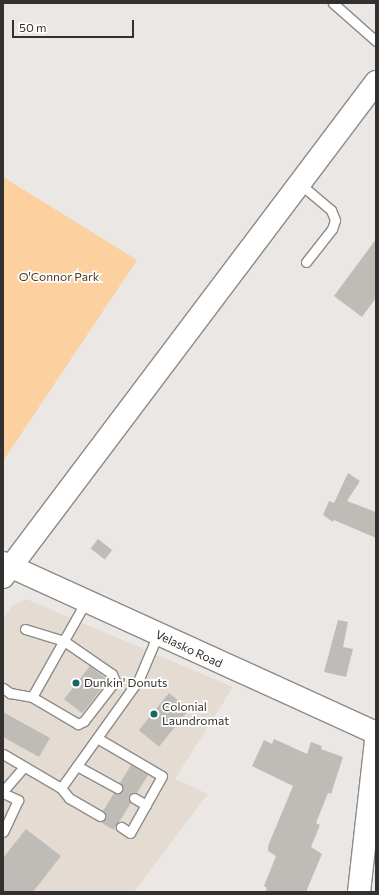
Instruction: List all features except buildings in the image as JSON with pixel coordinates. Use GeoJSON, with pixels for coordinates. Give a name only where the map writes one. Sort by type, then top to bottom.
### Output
{"type":"FeatureCollection","features":[{"type":"Feature","properties":{"kind":"main road"},"geometry":{"type":"LineString","coordinates":[[6,569],[376,82]]}},
{"type":"Feature","properties":{"kind":"main road","name":"Velasko Road"},"geometry":{"type":"LineString","coordinates":[[6,569],[86,601],[376,733]]}},
{"type":"Feature","properties":{"kind":"main road"},"geometry":{"type":"LineString","coordinates":[[359,892],[376,740]]}},
{"type":"Feature","properties":{"kind":"lane"},"geometry":{"type":"LineString","coordinates":[[333,3],[376,41]]}},
{"type":"Feature","properties":{"kind":"lane"},"geometry":{"type":"LineString","coordinates":[[299,183],[331,210],[335,220],[332,228],[306,262]]}},
{"type":"Feature","properties":{"kind":"lane"},"geometry":{"type":"LineString","coordinates":[[32,697],[86,601]]}},
{"type":"Feature","properties":{"kind":"lane"},"geometry":{"type":"LineString","coordinates":[[3,688],[10,693],[32,697],[78,724],[84,721],[115,681],[112,674],[64,641],[25,629]]}},
{"type":"Feature","properties":{"kind":"lane"},"geometry":{"type":"LineString","coordinates":[[61,788],[139,679],[158,634]]}},
{"type":"Feature","properties":{"kind":"lane"},"geometry":{"type":"LineString","coordinates":[[96,738],[162,776],[130,833],[121,827]]}},
{"type":"Feature","properties":{"kind":"lane"},"geometry":{"type":"LineString","coordinates":[[3,754],[61,788],[69,798],[100,816]]}},
{"type":"Feature","properties":{"kind":"lane"},"geometry":{"type":"LineString","coordinates":[[3,832],[18,800],[3,792],[24,766]]}},
{"type":"Feature","properties":{"kind":"lane"},"geometry":{"type":"LineString","coordinates":[[77,766],[117,788]]}},
{"type":"Feature","properties":{"kind":"lane"},"geometry":{"type":"LineString","coordinates":[[134,798],[146,805]]}},
{"type":"Feature","properties":{"kind":"shaded area"},"geometry":{"type":"Polygon","coordinates":[[[26,599],[233,687],[175,779],[208,794],[134,892],[3,892],[3,618],[12,606],[26,599]]]}},
{"type":"Feature","properties":{"kind":"green space","name":"O'Connor Park"},"geometry":{"type":"Polygon","coordinates":[[[3,177],[137,260],[3,461],[3,177]]]}},
{"type":"Feature","properties":{"kind":"place","name":"Dunkin' Donuts"},"geometry":{"type":"Point","coordinates":[76,683]}},
{"type":"Feature","properties":{"kind":"place","name":"Colonial Laundromat"},"geometry":{"type":"Point","coordinates":[154,714]}}]}
